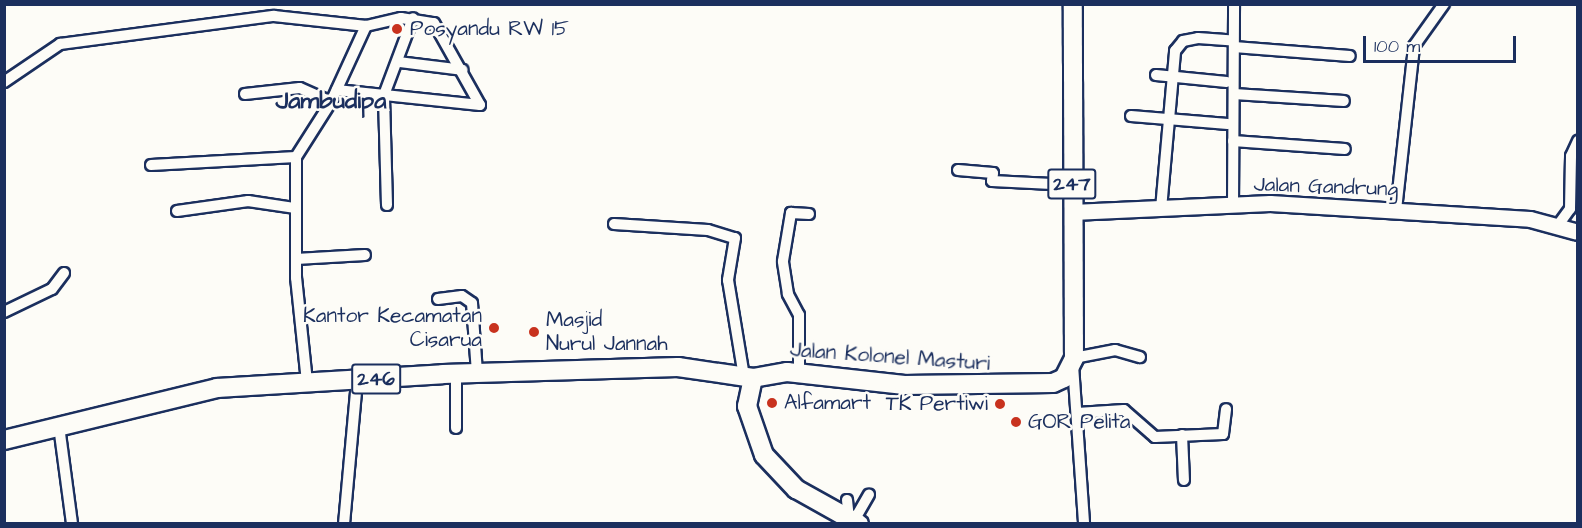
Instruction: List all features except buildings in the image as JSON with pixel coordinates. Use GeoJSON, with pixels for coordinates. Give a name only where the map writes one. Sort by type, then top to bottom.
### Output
{"type":"FeatureCollection","features":[{"type":"Feature","properties":{"kind":"main road","name":"247"},"geometry":{"type":"LineString","coordinates":[[1073,4],[1074,361]]}},
{"type":"Feature","properties":{"kind":"main road","name":"Jalan Kolonel Masturi"},"geometry":{"type":"LineString","coordinates":[[749,377],[799,374],[904,385],[1032,386],[1064,378],[1074,361]]}},
{"type":"Feature","properties":{"kind":"main road","name":"246"},"geometry":{"type":"LineString","coordinates":[[4,440],[217,388],[456,374],[678,366],[749,377]]}},
{"type":"Feature","properties":{"kind":"main road"},"geometry":{"type":"LineString","coordinates":[[749,377],[747,406],[764,455],[796,489],[852,518]]}},
{"type":"Feature","properties":{"kind":"street"},"geometry":{"type":"LineString","coordinates":[[1233,206],[1234,94],[1231,44],[1234,4]]}},
{"type":"Feature","properties":{"kind":"street"},"geometry":{"type":"LineString","coordinates":[[1396,210],[1414,46],[1444,4]]}},
{"type":"Feature","properties":{"kind":"street"},"geometry":{"type":"LineString","coordinates":[[4,82],[60,44],[274,16],[366,26],[413,18],[441,29],[479,105],[337,90]]}},
{"type":"Feature","properties":{"kind":"street"},"geometry":{"type":"LineString","coordinates":[[387,205],[384,95],[399,62],[413,18]]}},
{"type":"Feature","properties":{"kind":"street"},"geometry":{"type":"LineString","coordinates":[[307,382],[296,259],[297,157],[331,102],[366,26]]}},
{"type":"Feature","properties":{"kind":"street"},"geometry":{"type":"LineString","coordinates":[[1161,209],[1175,51],[1183,41],[1350,56]]}},
{"type":"Feature","properties":{"kind":"street"},"geometry":{"type":"LineString","coordinates":[[399,62],[463,70]]}},
{"type":"Feature","properties":{"kind":"street"},"geometry":{"type":"LineString","coordinates":[[1156,75],[1227,82]]}},
{"type":"Feature","properties":{"kind":"street"},"geometry":{"type":"LineString","coordinates":[[245,94],[300,88],[331,102]]}},
{"type":"Feature","properties":{"kind":"street"},"geometry":{"type":"LineString","coordinates":[[1234,94],[1344,101]]}},
{"type":"Feature","properties":{"kind":"street"},"geometry":{"type":"LineString","coordinates":[[1131,117],[1228,124]]}},
{"type":"Feature","properties":{"kind":"street"},"geometry":{"type":"LineString","coordinates":[[1233,141],[1346,149]]}},
{"type":"Feature","properties":{"kind":"street"},"geometry":{"type":"LineString","coordinates":[[1556,228],[1570,209],[1571,156],[1578,141]]}},
{"type":"Feature","properties":{"kind":"street"},"geometry":{"type":"LineString","coordinates":[[151,165],[297,157]]}},
{"type":"Feature","properties":{"kind":"street"},"geometry":{"type":"LineString","coordinates":[[958,170],[993,172],[992,181],[1072,185]]}},
{"type":"Feature","properties":{"kind":"street"},"geometry":{"type":"LineString","coordinates":[[177,211],[248,201],[295,208]]}},
{"type":"Feature","properties":{"kind":"street","name":"Jalan Gandrung"},"geometry":{"type":"LineString","coordinates":[[1072,212],[1233,206],[1396,210],[1530,219],[1556,228],[1578,232]]}},
{"type":"Feature","properties":{"kind":"street"},"geometry":{"type":"LineString","coordinates":[[799,374],[799,315],[788,294],[783,261],[791,213],[809,214]]}},
{"type":"Feature","properties":{"kind":"street"},"geometry":{"type":"LineString","coordinates":[[614,224],[708,230],[735,238],[728,280],[749,377]]}},
{"type":"Feature","properties":{"kind":"street"},"geometry":{"type":"LineString","coordinates":[[296,259],[365,255]]}},
{"type":"Feature","properties":{"kind":"street"},"geometry":{"type":"LineString","coordinates":[[5,312],[52,289],[64,273]]}},
{"type":"Feature","properties":{"kind":"street"},"geometry":{"type":"LineString","coordinates":[[438,299],[462,296],[472,303],[477,373]]}},
{"type":"Feature","properties":{"kind":"street"},"geometry":{"type":"LineString","coordinates":[[1083,524],[1074,361],[1115,350],[1140,357]]}},
{"type":"Feature","properties":{"kind":"street"},"geometry":{"type":"LineString","coordinates":[[456,374],[456,428]]}},
{"type":"Feature","properties":{"kind":"street"},"geometry":{"type":"LineString","coordinates":[[344,524],[357,381]]}},
{"type":"Feature","properties":{"kind":"street"},"geometry":{"type":"LineString","coordinates":[[1077,413],[1124,410],[1135,423],[1146,425],[1151,436],[1223,434],[1226,410]]}},
{"type":"Feature","properties":{"kind":"street"},"geometry":{"type":"LineString","coordinates":[[58,426],[72,524]]}},
{"type":"Feature","properties":{"kind":"street"},"geometry":{"type":"LineString","coordinates":[[1182,435],[1184,480]]}},
{"type":"Feature","properties":{"kind":"street"},"geometry":{"type":"LineString","coordinates":[[852,518],[869,494]]}},
{"type":"Feature","properties":{"kind":"place","name":"Posyandu RW 15"},"geometry":{"type":"Point","coordinates":[397,29]}},
{"type":"Feature","properties":{"kind":"place","name":"Kantor Kecamatan Cisarua"},"geometry":{"type":"Point","coordinates":[494,328]}},
{"type":"Feature","properties":{"kind":"place","name":"Masjid Nurul Jannah"},"geometry":{"type":"Point","coordinates":[534,332]}},
{"type":"Feature","properties":{"kind":"place","name":"Alfamart"},"geometry":{"type":"Point","coordinates":[772,403]}},
{"type":"Feature","properties":{"kind":"place","name":"TK Pertiwi"},"geometry":{"type":"Point","coordinates":[1000,404]}},
{"type":"Feature","properties":{"kind":"place","name":"GOR Pelita"},"geometry":{"type":"Point","coordinates":[1016,422]}},
{"type":"Feature","properties":{"kind":"district","name":"Jambudipa"},"geometry":{"type":"Point","coordinates":[331,102]}}]}
